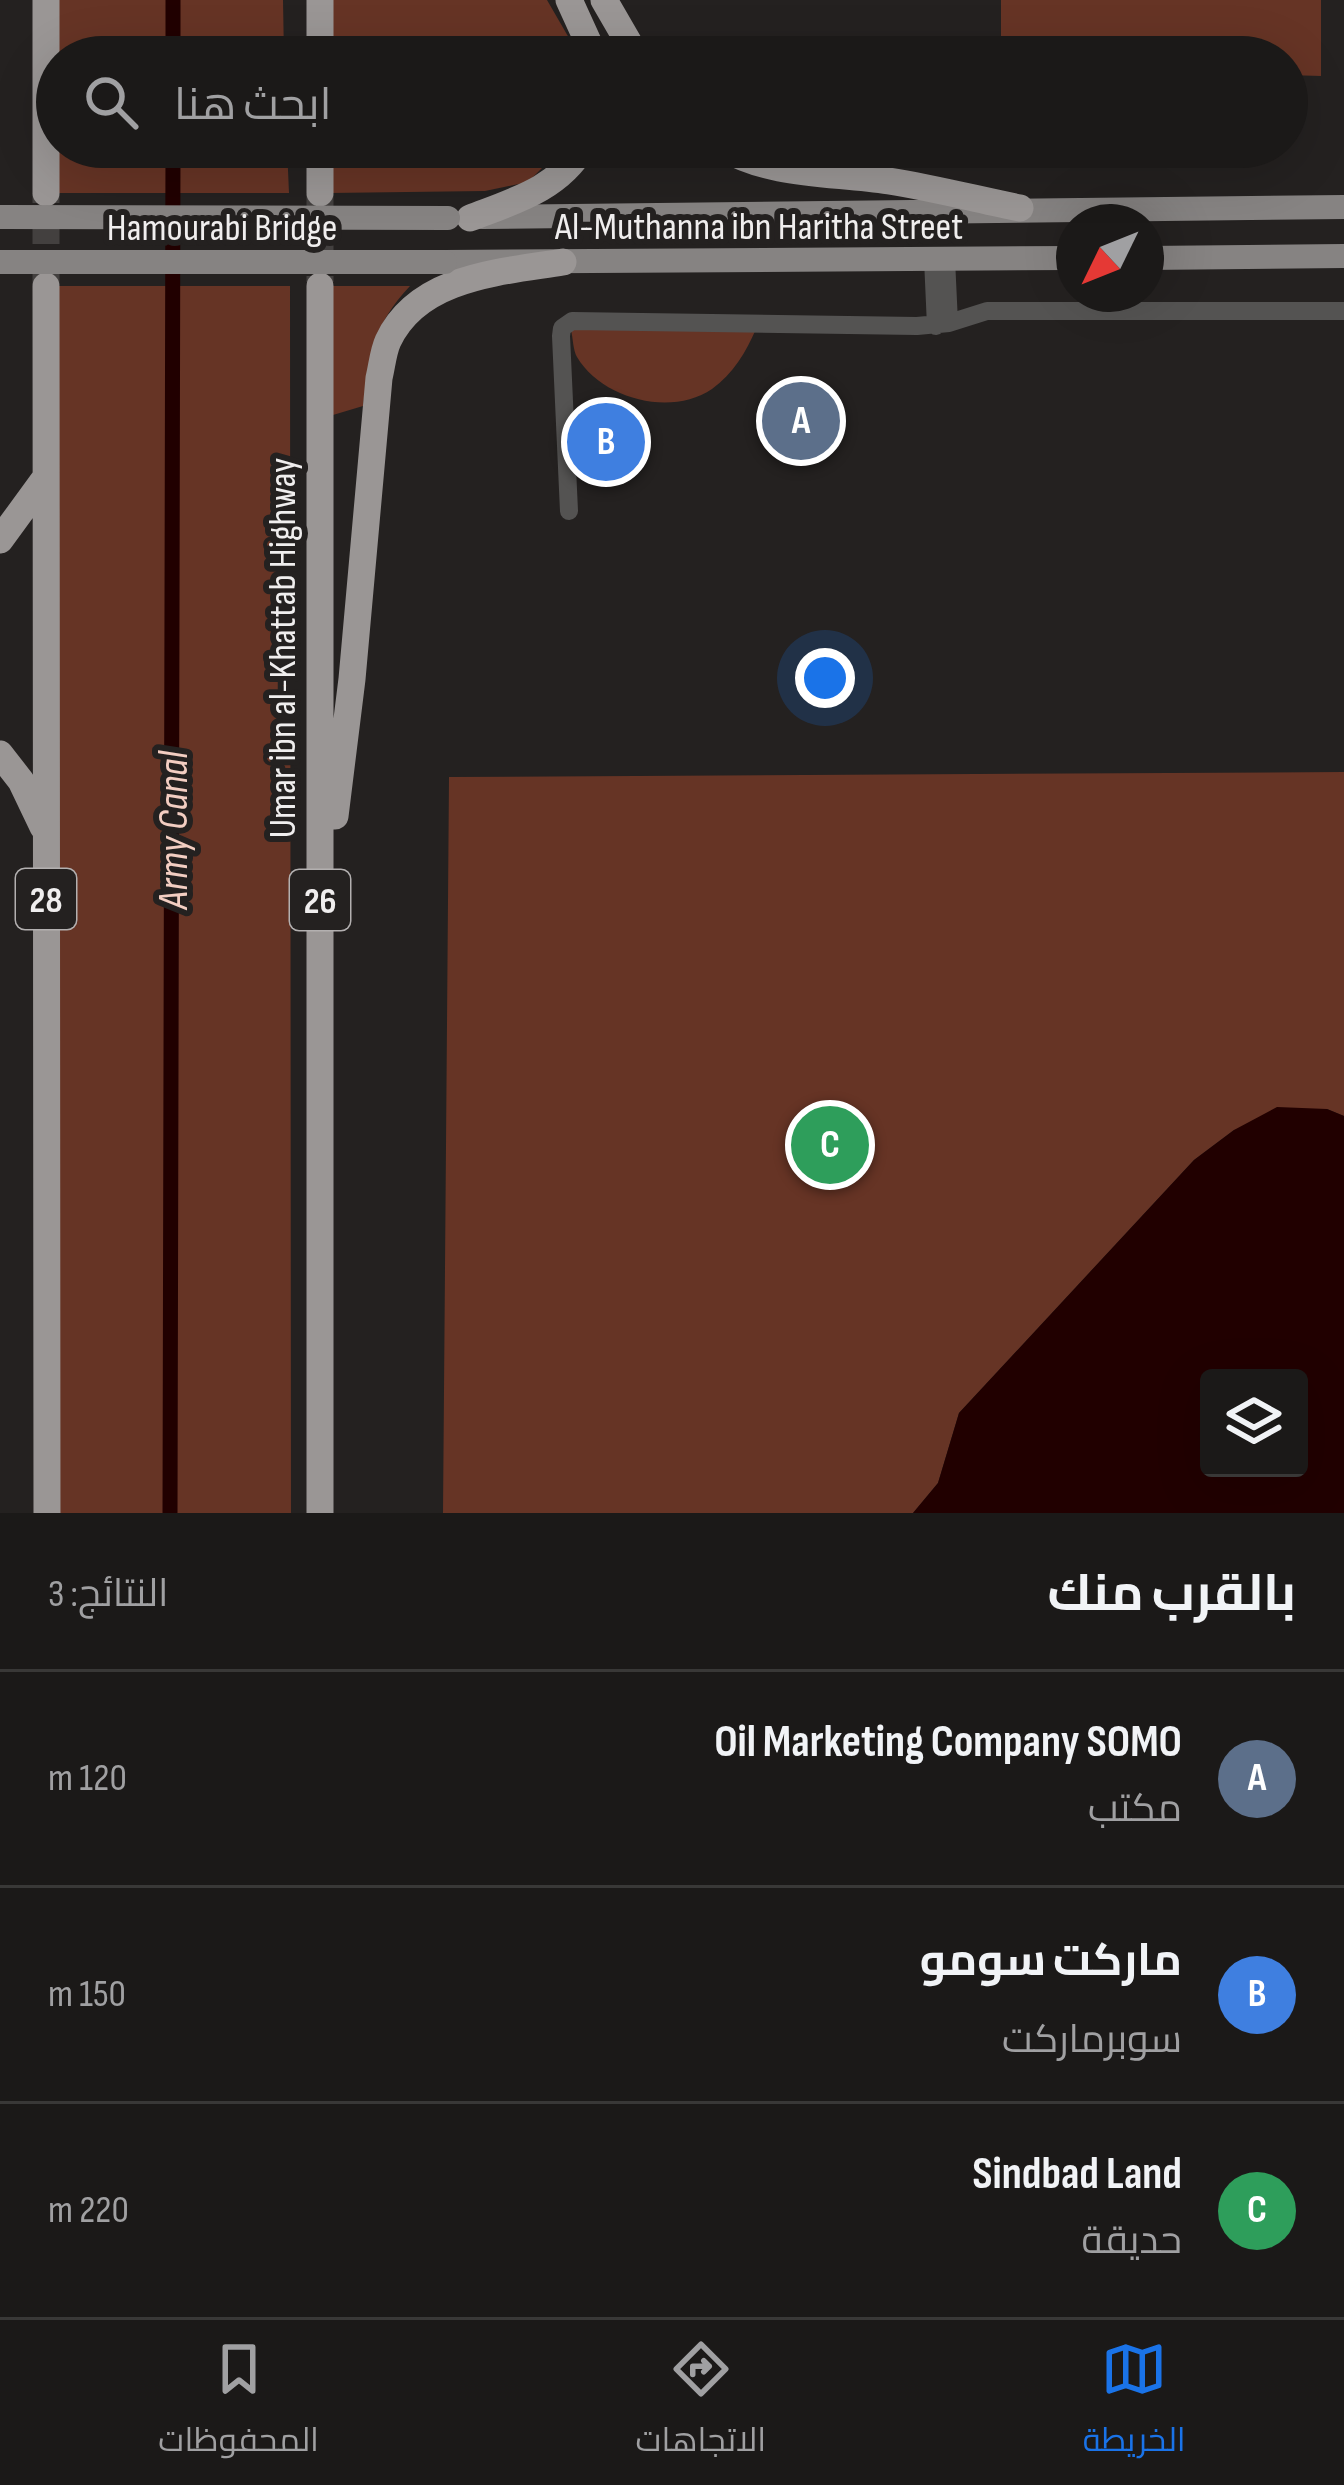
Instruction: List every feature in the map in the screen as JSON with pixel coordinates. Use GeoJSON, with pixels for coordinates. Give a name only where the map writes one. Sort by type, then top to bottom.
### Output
{"type":"FeatureCollection","features":[{"type":"Feature","properties":{"kind":"highway"},"geometry":{"type":"LineString","coordinates":[[28,0],[40,36]]}},
{"type":"Feature","properties":{"kind":"highway"},"geometry":{"type":"LineString","coordinates":[[46,0],[46,36]]}},
{"type":"Feature","properties":{"kind":"highway"},"geometry":{"type":"LineString","coordinates":[[320,0],[320,36]]}},
{"type":"Feature","properties":{"kind":"highway"},"geometry":{"type":"LineString","coordinates":[[569,0],[585,36]]}},
{"type":"Feature","properties":{"kind":"highway"},"geometry":{"type":"LineString","coordinates":[[604,0],[625,36]]}},
{"type":"Feature","properties":{"kind":"highway"},"geometry":{"type":"LineString","coordinates":[[46,168],[46,194]]}},
{"type":"Feature","properties":{"kind":"highway"},"geometry":{"type":"LineString","coordinates":[[320,168],[320,193]]}},
{"type":"Feature","properties":{"kind":"highway"},"geometry":{"type":"LineString","coordinates":[[459,218],[541,190],[568,168]]}},
{"type":"Feature","properties":{"kind":"highway"},"geometry":{"type":"LineString","coordinates":[[782,168],[887,181],[1020,208]]}},
{"type":"Feature","properties":{"kind":"highway"},"geometry":{"type":"LineString","coordinates":[[320,933],[387,344],[399,323],[428,298],[469,278],[562,262]]}},
{"type":"Feature","properties":{"kind":"highway","name":"28"},"geometry":{"type":"LineString","coordinates":[[46,286],[47,1513]]}},
{"type":"Feature","properties":{"kind":"highway","name":"Umar ibn al-Khattab Highway"},"geometry":{"type":"LineString","coordinates":[[320,286],[320,1513]]}},
{"type":"Feature","properties":{"kind":"highway"},"geometry":{"type":"LineString","coordinates":[[0,540],[46,477]]}},
{"type":"Feature","properties":{"kind":"highway"},"geometry":{"type":"LineString","coordinates":[[0,754],[21,782],[46,834]]}},
{"type":"Feature","properties":{"kind":"main road","name":"Al-Muthanna ibn Haritha Street"},"geometry":{"type":"LineString","coordinates":[[459,218],[1344,207]]}},
{"type":"Feature","properties":{"kind":"main road","name":"Hamourabi Bridge"},"geometry":{"type":"LineString","coordinates":[[0,217],[459,218]]}},
{"type":"Feature","properties":{"kind":"main road"},"geometry":{"type":"LineString","coordinates":[[1164,258],[1344,256]]}},
{"type":"Feature","properties":{"kind":"main road","name":"Al-Muthanna ibn Haritha Street"},"geometry":{"type":"LineString","coordinates":[[445,262],[1056,258]]}},
{"type":"Feature","properties":{"kind":"main road","name":"Hamourabi Bridge"},"geometry":{"type":"LineString","coordinates":[[0,262],[445,262]]}},
{"type":"Feature","properties":{"kind":"street"},"geometry":{"type":"LineString","coordinates":[[939,259],[942,325]]}},
{"type":"Feature","properties":{"kind":"street"},"geometry":{"type":"LineString","coordinates":[[569,511],[561,336],[568,322],[942,325],[986,311],[1344,311]]}},
{"type":"Feature","properties":{"kind":"shaded area"},"geometry":{"type":"Polygon","coordinates":[[[55,0],[283,0],[284,36],[55,36],[55,0]]]}},
{"type":"Feature","properties":{"kind":"shaded area"},"geometry":{"type":"Polygon","coordinates":[[[333,0],[547,0],[568,36],[332,36],[333,0]]]}},
{"type":"Feature","properties":{"kind":"shaded area"},"geometry":{"type":"Polygon","coordinates":[[[1001,0],[1321,0],[1321,76],[1308,76],[1308,36],[1001,36],[1001,0]]]}},
{"type":"Feature","properties":{"kind":"shaded area"},"geometry":{"type":"Polygon","coordinates":[[[55,168],[288,168],[289,193],[55,193],[55,168]]]}},
{"type":"Feature","properties":{"kind":"shaded area"},"geometry":{"type":"Polygon","coordinates":[[[330,168],[542,168],[528,182],[485,191],[329,193],[330,168]]]}},
{"type":"Feature","properties":{"kind":"shaded area"},"geometry":{"type":"Polygon","coordinates":[[[55,286],[290,286],[291,1513],[56,1513],[55,286]]]}},
{"type":"Feature","properties":{"kind":"shaded area"},"geometry":{"type":"Polygon","coordinates":[[[326,286],[410,286],[388,314],[375,342],[363,406],[333,415],[326,286]]]}},
{"type":"Feature","properties":{"kind":"shaded area"},"geometry":{"type":"Polygon","coordinates":[[[756,329],[726,377],[712,389],[677,402],[638,399],[603,384],[576,354],[571,330],[756,329]]]}},
{"type":"Feature","properties":{"kind":"shaded area"},"geometry":{"type":"Polygon","coordinates":[[[1344,772],[1344,1116],[1327,1109],[1234,1130],[1194,1160],[959,1413],[938,1483],[913,1513],[443,1513],[449,777],[1344,772]]]}},
{"type":"Feature","properties":{"kind":"shaded area"},"geometry":{"type":"Polygon","coordinates":[[[1277,1107],[1327,1109],[1344,1116],[1344,1513],[913,1513],[938,1483],[959,1413],[1194,1160],[1234,1130],[1277,1107]]]}},
{"type":"Feature","properties":{"kind":"waterway","name":"Army Canal"},"geometry":{"type":"LineString","coordinates":[[173,0],[173,36]]}},
{"type":"Feature","properties":{"kind":"waterway","name":"Army Canal"},"geometry":{"type":"LineString","coordinates":[[170,1513],[173,168]]}},
{"type":"Feature","properties":{"kind":"tunnel"},"geometry":{"type":"LineString","coordinates":[[46,193],[46,285]]}},
{"type":"Feature","properties":{"kind":"tunnel"},"geometry":{"type":"LineString","coordinates":[[320,194],[320,282]]}},
{"type":"Feature","properties":{"kind":"place","name":"Oil Marketing Company SOMO"},"geometry":{"type":"Point","coordinates":[801,421]}},
{"type":"Feature","properties":{"kind":"place","name":"ماركت سومو"},"geometry":{"type":"Point","coordinates":[606,442]}},
{"type":"Feature","properties":{"kind":"place","name":"Sindbad Land"},"geometry":{"type":"Point","coordinates":[830,1145]}}]}
